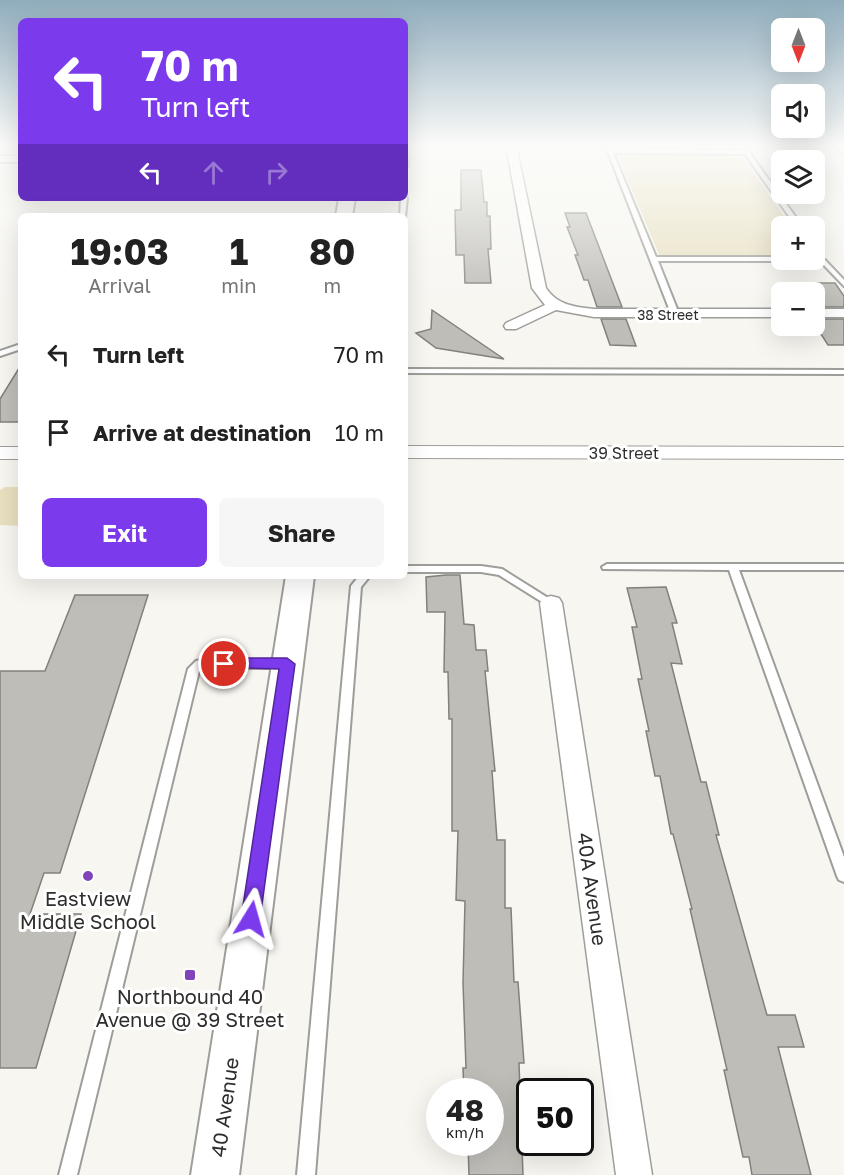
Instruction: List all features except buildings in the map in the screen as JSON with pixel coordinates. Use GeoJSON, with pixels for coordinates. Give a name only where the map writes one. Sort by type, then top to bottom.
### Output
{"type":"FeatureCollection","features":[{"type":"Feature","properties":{"kind":"main road","name":"40 Avenue"},"geometry":{"type":"LineString","coordinates":[[215,1175],[300,579]]}},
{"type":"Feature","properties":{"kind":"street"},"geometry":{"type":"LineString","coordinates":[[511,326],[556,305],[544,296],[539,288],[523,200]]}},
{"type":"Feature","properties":{"kind":"street","name":"38 Street"},"geometry":{"type":"LineString","coordinates":[[556,305],[583,313],[771,314]]}},
{"type":"Feature","properties":{"kind":"street"},"geometry":{"type":"LineString","coordinates":[[825,314],[844,314]]}},
{"type":"Feature","properties":{"kind":"street"},"geometry":{"type":"LineString","coordinates":[[0,453],[18,453]]}},
{"type":"Feature","properties":{"kind":"street","name":"39 Street"},"geometry":{"type":"LineString","coordinates":[[408,453],[844,453]]}},
{"type":"Feature","properties":{"kind":"street","name":"40A Avenue"},"geometry":{"type":"LineString","coordinates":[[551,603],[634,1175]]}},
{"type":"Feature","properties":{"kind":"lane"},"geometry":{"type":"LineString","coordinates":[[628,200],[655,259],[675,314]]}},
{"type":"Feature","properties":{"kind":"lane"},"geometry":{"type":"LineString","coordinates":[[780,200],[792,216]]}},
{"type":"Feature","properties":{"kind":"lane"},"geometry":{"type":"LineString","coordinates":[[655,259],[771,259]]}},
{"type":"Feature","properties":{"kind":"lane"},"geometry":{"type":"LineString","coordinates":[[825,266],[844,284]]}},
{"type":"Feature","properties":{"kind":"lane"},"geometry":{"type":"LineString","coordinates":[[0,354],[18,347]]}},
{"type":"Feature","properties":{"kind":"lane"},"geometry":{"type":"LineString","coordinates":[[408,371],[844,372]]}},
{"type":"Feature","properties":{"kind":"lane"},"geometry":{"type":"LineString","coordinates":[[607,567],[844,567]]}},
{"type":"Feature","properties":{"kind":"lane"},"geometry":{"type":"LineString","coordinates":[[733,567],[844,876]]}},
{"type":"Feature","properties":{"kind":"lane"},"geometry":{"type":"LineString","coordinates":[[408,569],[481,569],[502,572],[551,603]]}},
{"type":"Feature","properties":{"kind":"lane"},"geometry":{"type":"LineString","coordinates":[[306,1175],[356,586],[362,579]]}},
{"type":"Feature","properties":{"kind":"lane"},"geometry":{"type":"LineString","coordinates":[[68,1175],[194,669],[200,664],[287,664]]}},
{"type":"Feature","properties":{"kind":"shaded area"},"geometry":{"type":"Polygon","coordinates":[[[636,200],[771,200],[771,204],[775,204],[784,216],[771,216],[771,256],[660,257],[636,200]]]}},
{"type":"Feature","properties":{"kind":"shaded area"},"geometry":{"type":"Polygon","coordinates":[[[5,487],[18,487],[18,526],[0,525],[0,490],[5,487]]]}},
{"type":"Feature","properties":{"kind":"place","name":"Eastview Middle School"},"geometry":{"type":"Point","coordinates":[88,876]}},
{"type":"Feature","properties":{"kind":"place","name":"Northbound 40 Avenue @ 39 Street"},"geometry":{"type":"Point","coordinates":[190,975]}},
{"type":"Feature","properties":{"kind":"route"},"geometry":{"type":"LineString","coordinates":[[224,664],[287,664],[251,919]]}}]}
